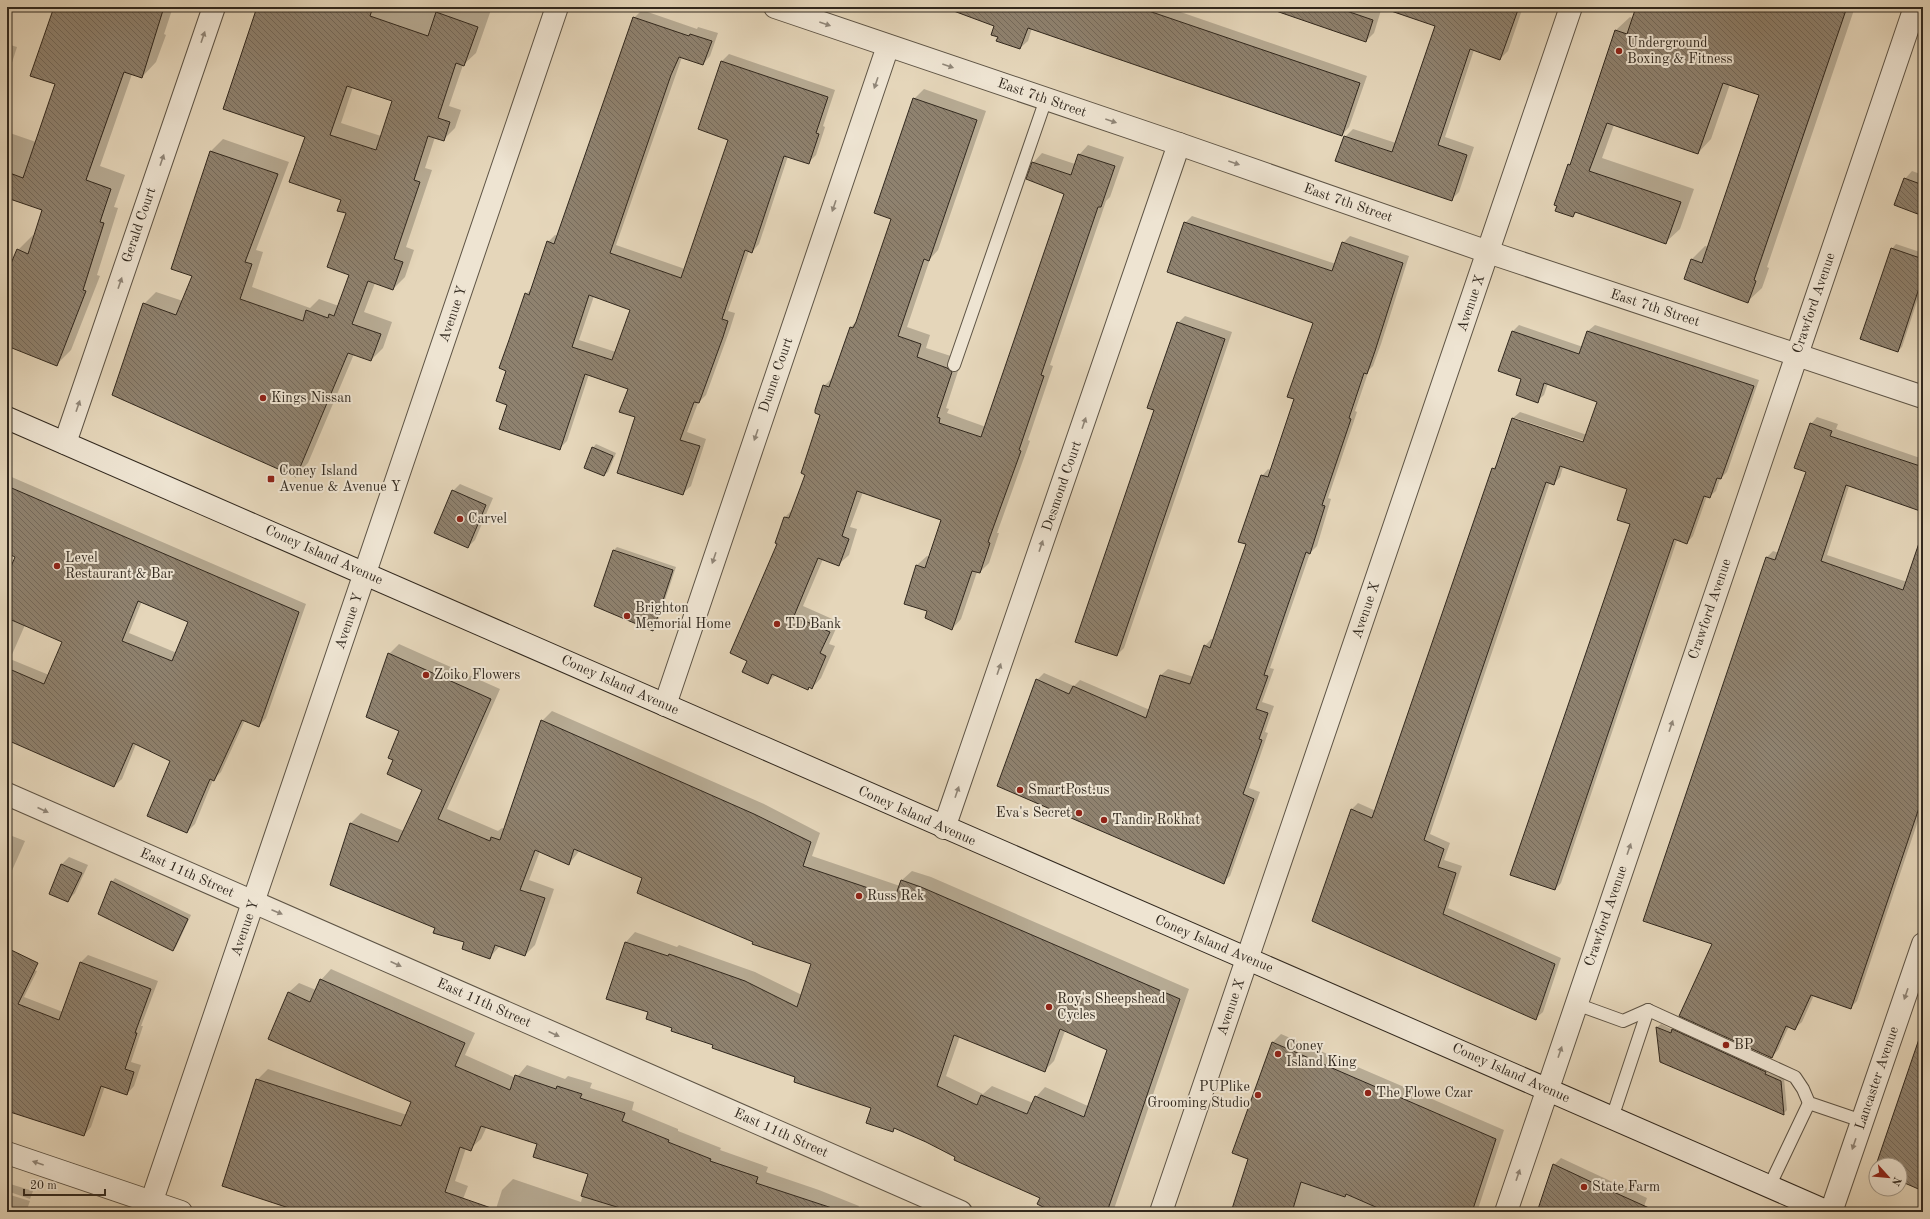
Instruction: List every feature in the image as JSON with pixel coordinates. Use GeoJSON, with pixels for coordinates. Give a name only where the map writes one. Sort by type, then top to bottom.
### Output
{"type":"FeatureCollection","features":[{"type":"Feature","properties":{"kind":"street","name":"Gerald Court"},"geometry":{"type":"LineString","coordinates":[[65,443],[214,7]]}},
{"type":"Feature","properties":{"kind":"street","name":"Avenue Y"},"geometry":{"type":"LineString","coordinates":[[150,1207],[557,7]]}},
{"type":"Feature","properties":{"kind":"street","name":"East 7th Street"},"geometry":{"type":"LineString","coordinates":[[775,7],[1179,144],[1488,252],[1923,397]]}},
{"type":"Feature","properties":{"kind":"street","name":"Avenue X"},"geometry":{"type":"LineString","coordinates":[[1161,1212],[1571,7]]}},
{"type":"Feature","properties":{"kind":"street","name":"Crawford Avenue"},"geometry":{"type":"LineString","coordinates":[[1506,1212],[1915,7]]}},
{"type":"Feature","properties":{"kind":"street","name":"Dunne Court"},"geometry":{"type":"LineString","coordinates":[[665,705],[888,46]]}},
{"type":"Feature","properties":{"kind":"street","name":"Desmond Court"},"geometry":{"type":"LineString","coordinates":[[944,828],[1179,144]]}},
{"type":"Feature","properties":{"kind":"street","name":"Coney Island Avenue"},"geometry":{"type":"LineString","coordinates":[[7,418],[365,573],[944,828],[1828,1212]]}},
{"type":"Feature","properties":{"kind":"street","name":"East 11th Street"},"geometry":{"type":"LineString","coordinates":[[7,794],[961,1212]]}},
{"type":"Feature","properties":{"kind":"street","name":"Lancaster Avenue"},"geometry":{"type":"LineString","coordinates":[[1831,1212],[1923,944]]}},
{"type":"Feature","properties":{"kind":"street"},"geometry":{"type":"LineString","coordinates":[[7,1153],[150,1207],[181,1212]]}},
{"type":"Feature","properties":{"kind":"lane"},"geometry":{"type":"LineString","coordinates":[[954,365],[1046,99]]}},
{"type":"Feature","properties":{"kind":"lane"},"geometry":{"type":"LineString","coordinates":[[1576,1004],[1623,1021],[1648,1010],[1796,1077],[1809,1103],[1862,1121]]}},
{"type":"Feature","properties":{"kind":"lane"},"geometry":{"type":"LineString","coordinates":[[1612,1118],[1648,1010]]}},
{"type":"Feature","properties":{"kind":"lane"},"geometry":{"type":"LineString","coordinates":[[1769,1187],[1809,1103]]}},
{"type":"Feature","properties":{"kind":"building"},"geometry":{"type":"Polygon","coordinates":[[[54,7],[164,7],[142,78],[124,72],[86,180],[111,189],[100,222],[104,223],[83,290],[86,291],[57,366],[7,346],[7,273],[17,249],[28,254],[42,210],[7,198],[7,172],[23,178],[55,84],[30,76],[54,7]]]}},
{"type":"Feature","properties":{"kind":"building"},"geometry":{"type":"Polygon","coordinates":[[[257,7],[373,7],[370,16],[428,36],[436,12],[478,27],[464,66],[456,63],[438,118],[450,122],[444,141],[428,136],[414,180],[420,182],[394,259],[403,262],[393,290],[368,281],[352,324],[381,334],[371,361],[348,353],[296,477],[112,395],[143,303],[176,315],[192,276],[171,269],[210,151],[278,174],[245,262],[252,264],[240,299],[303,321],[306,310],[328,318],[329,314],[334,316],[349,275],[327,267],[346,213],[337,211],[341,200],[289,182],[305,137],[223,109],[257,7]],[[347,86],[330,135],[376,150],[392,101],[347,86]]]}},
{"type":"Feature","properties":{"kind":"building"},"geometry":{"type":"Polygon","coordinates":[[[951,7],[1137,7],[1360,83],[1342,136],[1028,28],[1020,49],[996,41],[998,37],[991,35],[994,26],[951,10],[951,7]]]}},
{"type":"Feature","properties":{"kind":"building"},"geometry":{"type":"Polygon","coordinates":[[[1277,7],[1335,7],[1373,20],[1366,42],[1276,11],[1277,7]]]}},
{"type":"Feature","properties":{"kind":"building"},"geometry":{"type":"Polygon","coordinates":[[[1392,7],[1519,7],[1500,60],[1470,49],[1438,145],[1467,155],[1452,201],[1335,161],[1344,136],[1392,152],[1435,26],[1391,11],[1392,7]]]}},
{"type":"Feature","properties":{"kind":"building"},"geometry":{"type":"Polygon","coordinates":[[[1636,7],[1847,7],[1754,280],[1756,281],[1748,303],[1684,279],[1691,259],[1702,263],[1759,95],[1723,83],[1698,154],[1607,123],[1589,171],[1681,202],[1666,244],[1575,212],[1573,217],[1555,211],[1557,206],[1554,205],[1568,164],[1570,165],[1615,30],[1627,34],[1636,7]]]}},
{"type":"Feature","properties":{"kind":"building"},"geometry":{"type":"Polygon","coordinates":[[[633,17],[689,36],[690,34],[712,41],[703,65],[679,57],[671,75],[610,253],[681,278],[728,140],[698,129],[721,61],[828,97],[816,133],[819,134],[809,164],[784,156],[752,253],[745,250],[722,319],[728,321],[723,337],[699,403],[694,402],[680,440],[700,446],[683,495],[617,473],[635,417],[619,412],[628,389],[585,374],[560,450],[499,429],[507,405],[496,401],[506,371],[499,368],[525,293],[529,295],[547,241],[554,244],[633,17]],[[589,295],[572,347],[612,360],[630,310],[589,295]]]}},
{"type":"Feature","properties":{"kind":"building"},"geometry":{"type":"Polygon","coordinates":[[[913,98],[977,120],[929,261],[924,259],[898,336],[921,344],[917,357],[947,368],[952,372],[937,417],[940,418],[939,423],[981,437],[1064,194],[1026,179],[1032,162],[1071,175],[1078,154],[1115,166],[1101,207],[1098,207],[1041,375],[1044,376],[1019,450],[1021,451],[988,542],[990,543],[980,573],[972,571],[952,630],[925,618],[927,611],[904,604],[916,565],[925,568],[941,520],[857,491],[842,536],[849,539],[839,566],[818,558],[794,616],[830,632],[820,653],[826,656],[812,689],[809,687],[808,690],[772,674],[768,684],[742,672],[747,661],[730,653],[777,544],[775,543],[784,517],[789,518],[805,475],[801,473],[820,415],[815,413],[815,410],[823,385],[829,387],[850,327],[853,328],[856,322],[891,219],[874,213],[913,98]]]}},
{"type":"Feature","properties":{"kind":"building"},"geometry":{"type":"Polygon","coordinates":[[[1904,178],[1923,185],[1923,216],[1894,205],[1904,178]]]}},
{"type":"Feature","properties":{"kind":"building"},"geometry":{"type":"Polygon","coordinates":[[[1184,222],[1332,271],[1342,242],[1403,263],[1367,374],[1364,373],[1349,418],[1351,419],[1322,505],[1325,506],[1310,554],[1306,552],[1264,675],[1268,676],[1256,709],[1268,713],[1259,739],[1262,740],[1243,794],[1254,799],[1224,884],[997,786],[1036,679],[1069,694],[1073,686],[1146,718],[1160,675],[1190,684],[1204,645],[1210,648],[1246,544],[1238,542],[1261,475],[1268,477],[1294,399],[1287,397],[1313,323],[1167,272],[1184,222]]]}},
{"type":"Feature","properties":{"kind":"building"},"geometry":{"type":"Polygon","coordinates":[[[1891,248],[1923,259],[1923,276],[1898,352],[1860,339],[1891,248]]]}},
{"type":"Feature","properties":{"kind":"building"},"geometry":{"type":"Polygon","coordinates":[[[1177,322],[1225,339],[1117,656],[1075,642],[1154,410],[1147,408],[1177,322]]]}},
{"type":"Feature","properties":{"kind":"building"},"geometry":{"type":"Polygon","coordinates":[[[1512,331],[1579,354],[1587,331],[1754,386],[1721,479],[1717,478],[1710,498],[1704,496],[1687,544],[1674,539],[1555,890],[1510,875],[1630,524],[1617,520],[1627,489],[1560,466],[1554,485],[1546,482],[1536,511],[1424,840],[1444,849],[1438,867],[1456,873],[1443,914],[1555,964],[1536,1020],[1312,921],[1351,809],[1372,818],[1492,468],[1495,469],[1512,418],[1583,442],[1597,402],[1544,383],[1538,403],[1516,395],[1521,379],[1498,371],[1512,331]]]}},
{"type":"Feature","properties":{"kind":"building"},"geometry":{"type":"Polygon","coordinates":[[[1810,423],[1832,431],[1830,436],[1923,467],[1923,512],[1846,485],[1821,561],[1903,590],[1919,543],[1923,544],[1923,796],[1851,1009],[1811,995],[1795,1030],[1786,1026],[1772,1058],[1679,1016],[1712,944],[1643,921],[1766,557],[1775,560],[1806,472],[1794,468],[1810,423]]]}},
{"type":"Feature","properties":{"kind":"building"},"geometry":{"type":"Polygon","coordinates":[[[592,447],[613,456],[604,476],[584,468],[592,447]]]}},
{"type":"Feature","properties":{"kind":"building"},"geometry":{"type":"Polygon","coordinates":[[[7,486],[299,612],[259,727],[242,720],[214,781],[210,779],[187,833],[147,816],[170,761],[133,743],[114,787],[7,740],[7,668],[44,684],[62,642],[7,618],[7,576],[15,557],[7,553],[7,486]],[[138,601],[122,641],[172,661],[188,622],[138,601]]]}},
{"type":"Feature","properties":{"kind":"building","name":"Carvel"},"geometry":{"type":"Polygon","coordinates":[[[452,490],[486,505],[468,548],[434,533],[452,490]]]}},
{"type":"Feature","properties":{"kind":"building"},"geometry":{"type":"Polygon","coordinates":[[[613,550],[673,570],[653,631],[594,606],[613,550]]]}},
{"type":"Feature","properties":{"kind":"building"},"geometry":{"type":"Polygon","coordinates":[[[388,653],[491,699],[438,819],[490,841],[491,837],[500,840],[541,720],[754,814],[811,842],[803,866],[895,897],[901,880],[921,887],[1180,999],[1107,1212],[1053,1212],[1037,1204],[1040,1198],[954,1160],[955,1157],[926,1142],[894,1128],[893,1132],[866,1123],[871,1108],[794,1082],[795,1077],[712,1048],[713,1045],[671,1031],[672,1028],[646,1019],[648,1012],[606,999],[625,942],[668,956],[669,954],[745,981],[797,1007],[811,964],[752,944],[753,942],[637,893],[642,878],[574,849],[569,865],[535,850],[520,890],[545,898],[525,956],[495,945],[490,959],[462,949],[464,942],[433,933],[435,928],[330,885],[350,823],[398,842],[422,790],[387,774],[393,760],[388,758],[399,731],[366,717],[388,653]],[[1060,1029],[1045,1072],[954,1035],[937,1086],[977,1105],[981,1095],[1027,1114],[1035,1096],[1084,1117],[1107,1050],[1060,1029]]]}},
{"type":"Feature","properties":{"kind":"building"},"geometry":{"type":"Polygon","coordinates":[[[61,864],[82,873],[68,902],[49,894],[61,864]]]}},
{"type":"Feature","properties":{"kind":"building"},"geometry":{"type":"Polygon","coordinates":[[[111,881],[188,919],[173,951],[98,914],[111,881]]]}},
{"type":"Feature","properties":{"kind":"building"},"geometry":{"type":"Polygon","coordinates":[[[7,948],[38,963],[18,1004],[59,1020],[80,962],[151,989],[135,1033],[137,1033],[125,1069],[134,1072],[127,1095],[101,1086],[84,1136],[7,1111],[7,948]]]}},
{"type":"Feature","properties":{"kind":"building"},"geometry":{"type":"Polygon","coordinates":[[[320,979],[465,1043],[455,1066],[510,1090],[515,1075],[556,1089],[557,1086],[582,1094],[580,1098],[625,1113],[622,1121],[669,1140],[668,1142],[711,1159],[710,1161],[758,1177],[756,1183],[832,1208],[831,1212],[633,1212],[581,1196],[588,1174],[533,1157],[537,1144],[481,1126],[471,1151],[460,1147],[445,1192],[494,1209],[493,1212],[301,1212],[222,1186],[256,1079],[401,1126],[411,1102],[268,1039],[288,992],[310,1002],[320,979]]]}},
{"type":"Feature","properties":{"kind":"building"},"geometry":{"type":"Polygon","coordinates":[[[1656,1027],[1671,1033],[1672,1029],[1766,1072],[1765,1074],[1781,1081],[1784,1115],[1660,1062],[1656,1027]]]}},
{"type":"Feature","properties":{"kind":"building"},"geometry":{"type":"Polygon","coordinates":[[[1919,1039],[1923,1040],[1923,1191],[1908,1184],[1908,1157],[1879,1157],[1919,1039]]]}},
{"type":"Feature","properties":{"kind":"building"},"geometry":{"type":"Polygon","coordinates":[[[1272,1042],[1496,1139],[1472,1212],[1387,1212],[1346,1194],[1345,1197],[1301,1182],[1292,1212],[1231,1212],[1248,1159],[1232,1153],[1272,1042]]]}},
{"type":"Feature","properties":{"kind":"building"},"geometry":{"type":"Polygon","coordinates":[[[1553,1164],[1598,1185],[1658,1212],[1537,1212],[1553,1164]]]}},
{"type":"Feature","properties":{"kind":"place","name":"Underground Boxing & Fitness"},"geometry":{"type":"Point","coordinates":[1619,51]}},
{"type":"Feature","properties":{"kind":"place","name":"Kings Nissan"},"geometry":{"type":"Point","coordinates":[263,398]}},
{"type":"Feature","properties":{"kind":"place","name":"Coney Island Avenue & Avenue Y"},"geometry":{"type":"Point","coordinates":[271,479]}},
{"type":"Feature","properties":{"kind":"place","name":"Carvel"},"geometry":{"type":"Point","coordinates":[460,519]}},
{"type":"Feature","properties":{"kind":"place","name":"Level Restaurant & Bar"},"geometry":{"type":"Point","coordinates":[57,566]}},
{"type":"Feature","properties":{"kind":"place","name":"Brighton Memorial Home"},"geometry":{"type":"Point","coordinates":[627,616]}},
{"type":"Feature","properties":{"kind":"place","name":"TD Bank"},"geometry":{"type":"Point","coordinates":[777,624]}},
{"type":"Feature","properties":{"kind":"place","name":"Zoiko Flowers"},"geometry":{"type":"Point","coordinates":[426,675]}},
{"type":"Feature","properties":{"kind":"place","name":"SmartPost.us"},"geometry":{"type":"Point","coordinates":[1020,790]}},
{"type":"Feature","properties":{"kind":"place","name":"Eva's Secret"},"geometry":{"type":"Point","coordinates":[1079,813]}},
{"type":"Feature","properties":{"kind":"place","name":"Tandir Rokhat"},"geometry":{"type":"Point","coordinates":[1104,820]}},
{"type":"Feature","properties":{"kind":"place","name":"Russ Rek"},"geometry":{"type":"Point","coordinates":[859,896]}},
{"type":"Feature","properties":{"kind":"place","name":"Roy's Sheepshead Cycles"},"geometry":{"type":"Point","coordinates":[1049,1007]}},
{"type":"Feature","properties":{"kind":"place","name":"BP"},"geometry":{"type":"Point","coordinates":[1726,1045]}},
{"type":"Feature","properties":{"kind":"place","name":"Coney Island King"},"geometry":{"type":"Point","coordinates":[1278,1054]}},
{"type":"Feature","properties":{"kind":"place","name":"The Flowe Czar"},"geometry":{"type":"Point","coordinates":[1368,1093]}},
{"type":"Feature","properties":{"kind":"place","name":"PUPlike Grooming Studio"},"geometry":{"type":"Point","coordinates":[1258,1095]}},
{"type":"Feature","properties":{"kind":"place","name":"State Farm"},"geometry":{"type":"Point","coordinates":[1584,1187]}}]}
